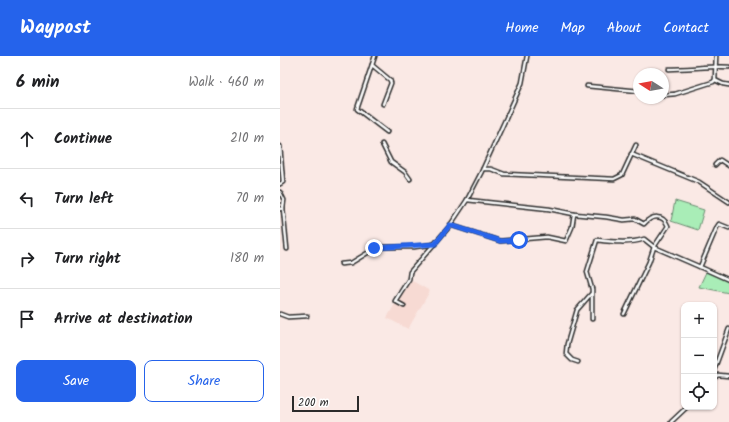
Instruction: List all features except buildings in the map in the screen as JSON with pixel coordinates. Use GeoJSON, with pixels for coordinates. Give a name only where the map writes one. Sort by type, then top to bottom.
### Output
{"type":"FeatureCollection","features":[{"type":"Feature","properties":{"kind":"street"},"geometry":{"type":"LineString","coordinates":[[375,56],[357,109],[386,132]]}},
{"type":"Feature","properties":{"kind":"street"},"geometry":{"type":"LineString","coordinates":[[404,306],[395,301],[409,279],[410,272],[450,225],[467,200],[483,169],[522,83],[527,56]]}},
{"type":"Feature","properties":{"kind":"street"},"geometry":{"type":"LineString","coordinates":[[715,80],[716,56]]}},
{"type":"Feature","properties":{"kind":"street"},"geometry":{"type":"LineString","coordinates":[[372,65],[390,80],[391,83],[383,104]]}},
{"type":"Feature","properties":{"kind":"street"},"geometry":{"type":"LineString","coordinates":[[669,69],[691,69],[704,66],[729,67]]}},
{"type":"Feature","properties":{"kind":"street"},"geometry":{"type":"LineString","coordinates":[[715,80],[729,85]]}},
{"type":"Feature","properties":{"kind":"street"},"geometry":{"type":"LineString","coordinates":[[669,94],[686,91],[715,80]]}},
{"type":"Feature","properties":{"kind":"street"},"geometry":{"type":"LineString","coordinates":[[587,86],[633,90]]}},
{"type":"Feature","properties":{"kind":"street"},"geometry":{"type":"LineString","coordinates":[[382,144],[391,162],[405,172],[410,179]]}},
{"type":"Feature","properties":{"kind":"street"},"geometry":{"type":"LineString","coordinates":[[483,169],[491,169],[504,174],[614,179],[622,175],[636,145]]}},
{"type":"Feature","properties":{"kind":"street"},"geometry":{"type":"LineString","coordinates":[[280,146],[283,182],[280,184]]}},
{"type":"Feature","properties":{"kind":"street"},"geometry":{"type":"LineString","coordinates":[[631,154],[699,182],[729,202]]}},
{"type":"Feature","properties":{"kind":"street"},"geometry":{"type":"LineString","coordinates":[[714,165],[720,160],[729,166]]}},
{"type":"Feature","properties":{"kind":"street"},"geometry":{"type":"LineString","coordinates":[[280,192],[284,200],[282,209],[287,249]]}},
{"type":"Feature","properties":{"kind":"street"},"geometry":{"type":"LineString","coordinates":[[467,200],[549,209],[574,214],[624,220],[635,219],[644,224],[650,217],[660,217],[668,226],[654,247],[649,262],[624,314]]}},
{"type":"Feature","properties":{"kind":"street"},"geometry":{"type":"LineString","coordinates":[[450,225],[500,241],[547,237],[566,241],[572,227],[574,214]]}},
{"type":"Feature","properties":{"kind":"street"},"geometry":{"type":"LineString","coordinates":[[700,267],[719,224],[729,228]]}},
{"type":"Feature","properties":{"kind":"street"},"geometry":{"type":"LineString","coordinates":[[592,319],[592,294],[587,272],[597,240],[608,242],[637,241],[644,239],[654,247],[729,280]]}},
{"type":"Feature","properties":{"kind":"street"},"geometry":{"type":"LineString","coordinates":[[341,264],[351,263],[374,248],[414,247],[435,244]]}},
{"type":"Feature","properties":{"kind":"street"},"geometry":{"type":"LineString","coordinates":[[578,362],[568,356],[566,348],[577,310],[592,294]]}},
{"type":"Feature","properties":{"kind":"street"},"geometry":{"type":"LineString","coordinates":[[585,302],[591,301]]}},
{"type":"Feature","properties":{"kind":"street"},"geometry":{"type":"LineString","coordinates":[[280,314],[288,317],[307,316]]}},
{"type":"Feature","properties":{"kind":"street"},"geometry":{"type":"LineString","coordinates":[[717,363],[728,336],[729,329]]}},
{"type":"Feature","properties":{"kind":"street"},"geometry":{"type":"LineString","coordinates":[[717,376],[729,376]]}},
{"type":"Feature","properties":{"kind":"street"},"geometry":{"type":"LineString","coordinates":[[671,422],[684,410]]}},
{"type":"Feature","properties":{"kind":"shaded area"},"geometry":{"type":"Polygon","coordinates":[[[409,279],[430,291],[408,329],[387,318],[409,279]]]}},
{"type":"Feature","properties":{"kind":"green space"},"geometry":{"type":"Polygon","coordinates":[[[675,201],[704,210],[698,230],[671,221],[675,201]]]}},
{"type":"Feature","properties":{"kind":"green space"},"geometry":{"type":"Polygon","coordinates":[[[707,270],[729,280],[729,293],[699,287],[707,270]]]}},
{"type":"Feature","properties":{"kind":"route"},"geometry":{"type":"LineString","coordinates":[[374,248],[414,247],[435,244],[450,225],[500,241],[519,240]]}}]}
